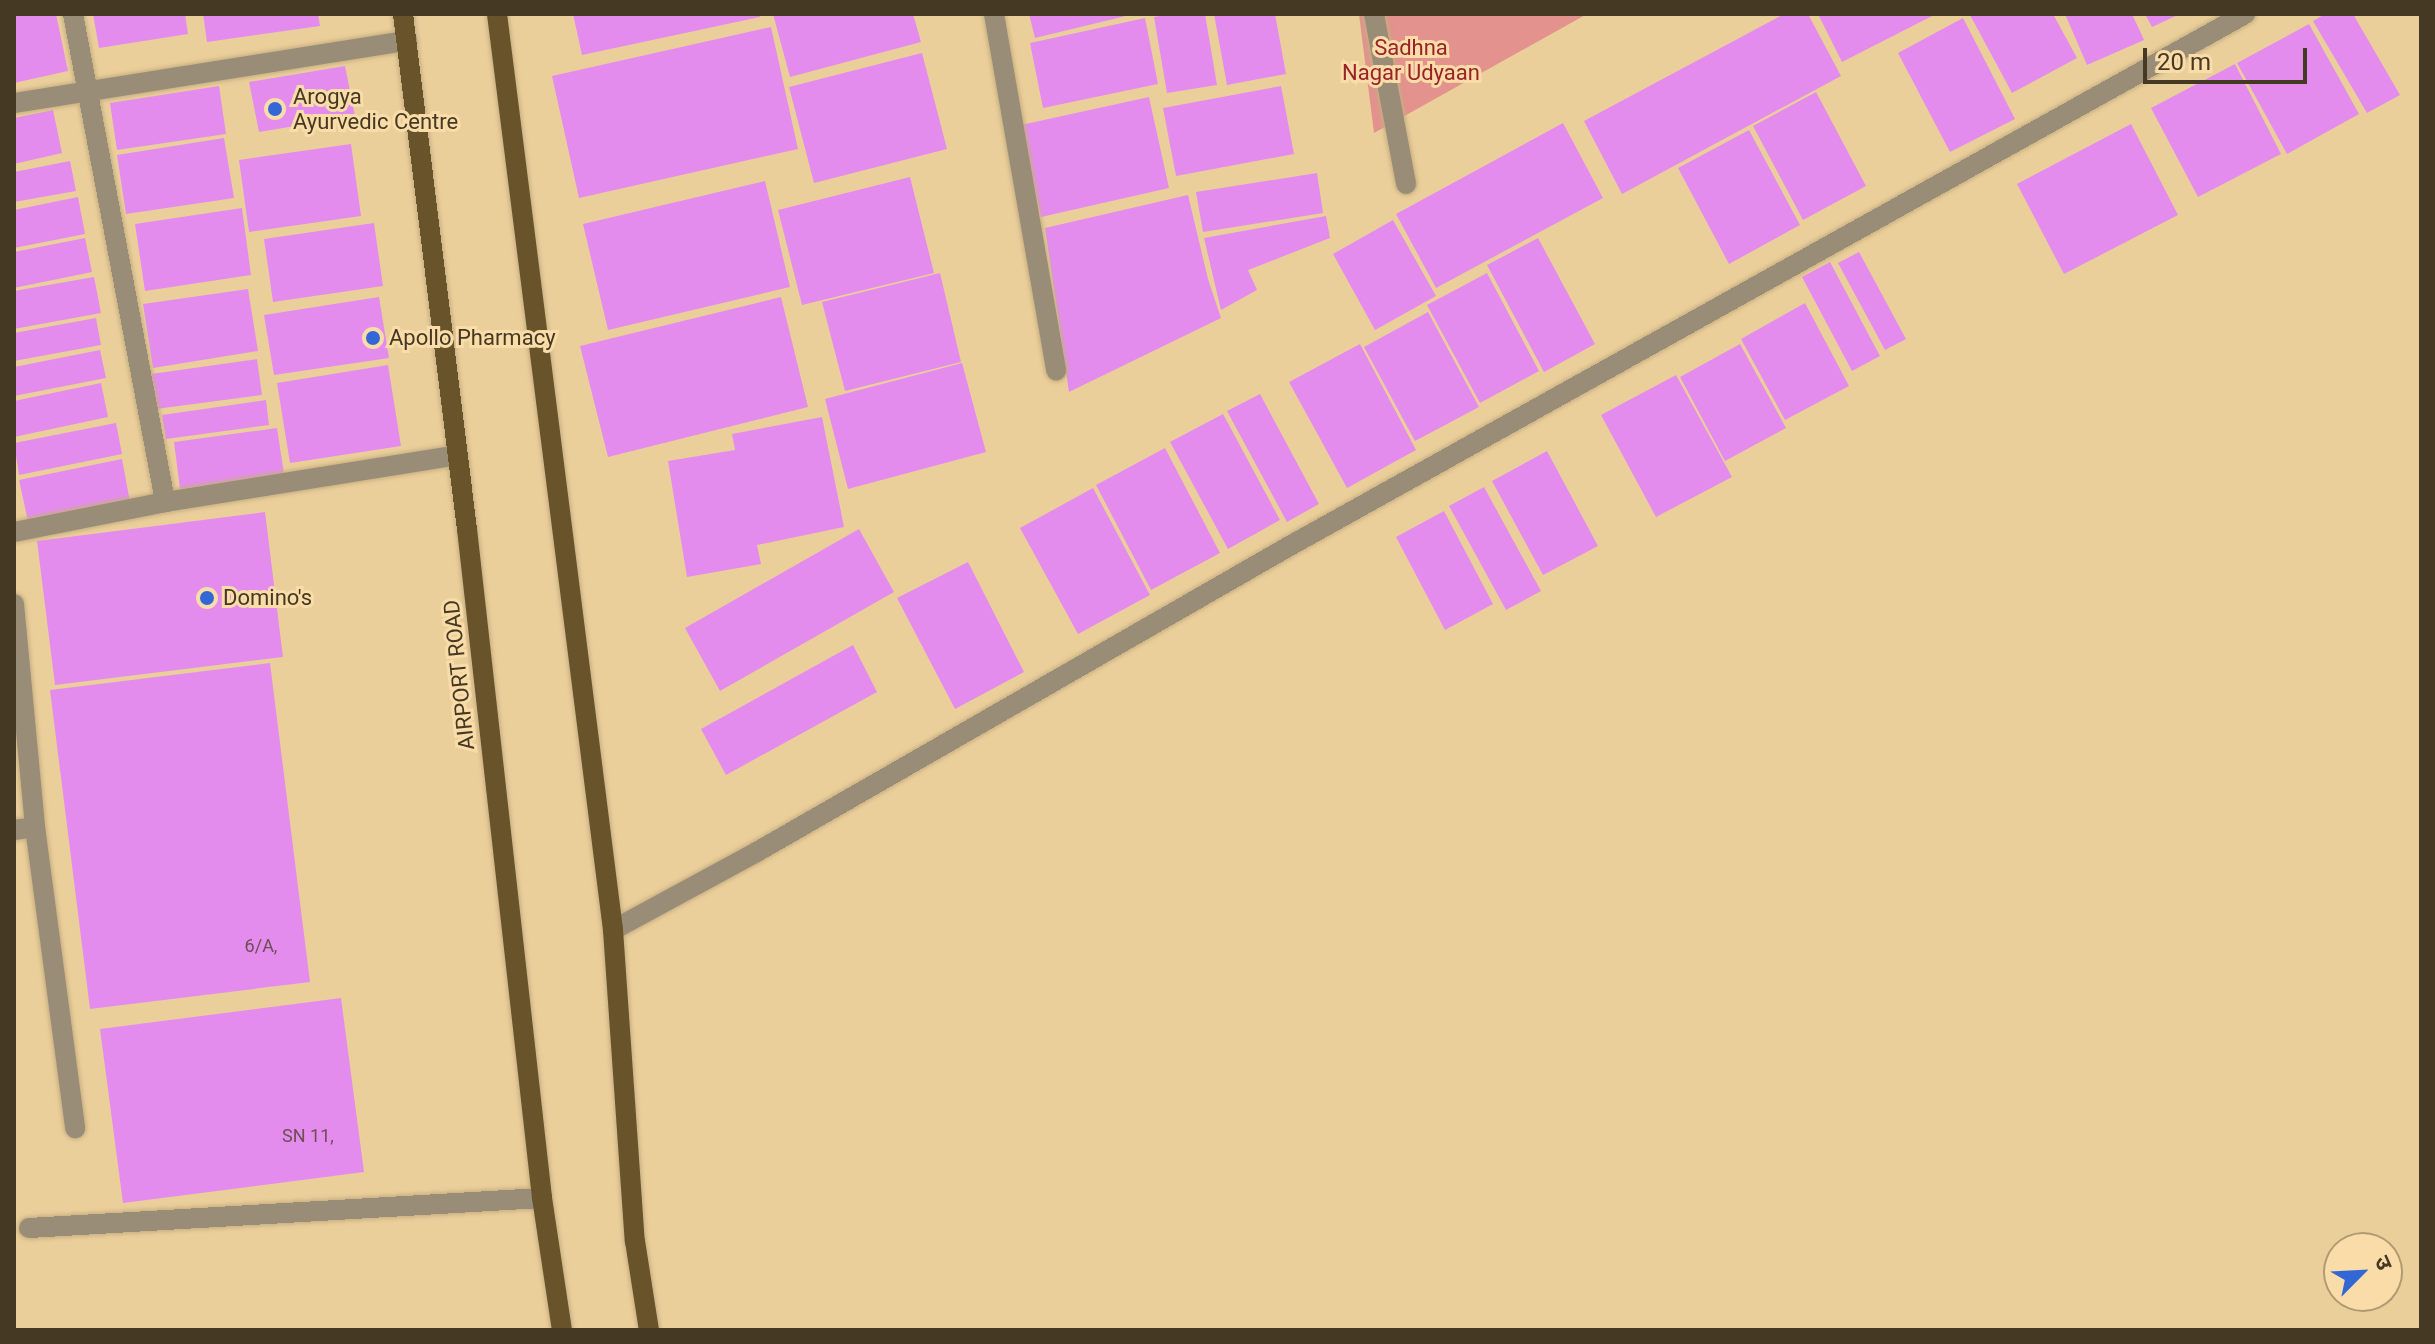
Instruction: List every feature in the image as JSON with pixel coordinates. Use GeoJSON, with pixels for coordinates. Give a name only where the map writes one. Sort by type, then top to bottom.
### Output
{"type":"FeatureCollection","features":[{"type":"Feature","properties":{"kind":"main road","name":"AIRPORT ROAD"},"geometry":{"type":"LineString","coordinates":[[403,14],[542,1198],[562,1330]]}},
{"type":"Feature","properties":{"kind":"main road"},"geometry":{"type":"LineString","coordinates":[[497,14],[613,930],[635,1241],[649,1330]]}},
{"type":"Feature","properties":{"kind":"street"},"geometry":{"type":"LineString","coordinates":[[73,14],[165,502]]}},
{"type":"Feature","properties":{"kind":"street"},"geometry":{"type":"LineString","coordinates":[[994,14],[1056,371]]}},
{"type":"Feature","properties":{"kind":"street"},"geometry":{"type":"LineString","coordinates":[[1374,14],[1406,184]]}},
{"type":"Feature","properties":{"kind":"street"},"geometry":{"type":"LineString","coordinates":[[613,930],[755,853],[1286,548],[2245,14]]}},
{"type":"Feature","properties":{"kind":"street"},"geometry":{"type":"LineString","coordinates":[[14,103],[407,41]]}},
{"type":"Feature","properties":{"kind":"street"},"geometry":{"type":"LineString","coordinates":[[14,532],[165,502],[457,455]]}},
{"type":"Feature","properties":{"kind":"street"},"geometry":{"type":"LineString","coordinates":[[14,604],[24,828],[75,1128]]}},
{"type":"Feature","properties":{"kind":"street"},"geometry":{"type":"LineString","coordinates":[[29,1228],[542,1198]]}},
{"type":"Feature","properties":{"kind":"green space","name":"Sadhna Nagar Udyaan"},"geometry":{"type":"Polygon","coordinates":[[[1359,14],[1587,14],[1374,133],[1359,14]]]}},
{"type":"Feature","properties":{"kind":"building"},"geometry":{"type":"Polygon","coordinates":[[[14,14],[56,14],[68,71],[14,83],[14,14]]]}},
{"type":"Feature","properties":{"kind":"building"},"geometry":{"type":"Polygon","coordinates":[[[93,14],[185,14],[188,34],[99,48],[93,14]]]}},
{"type":"Feature","properties":{"kind":"building"},"geometry":{"type":"Polygon","coordinates":[[[203,14],[318,14],[320,26],[207,42],[203,14]]]}},
{"type":"Feature","properties":{"kind":"building"},"geometry":{"type":"Polygon","coordinates":[[[573,14],[759,14],[760,17],[582,55],[573,14]]]}},
{"type":"Feature","properties":{"kind":"building"},"geometry":{"type":"Polygon","coordinates":[[[773,14],[913,14],[921,42],[790,77],[773,14]]]}},
{"type":"Feature","properties":{"kind":"building"},"geometry":{"type":"Polygon","coordinates":[[[1029,14],[1130,14],[1130,15],[1035,38],[1029,14]]]}},
{"type":"Feature","properties":{"kind":"building"},"geometry":{"type":"Polygon","coordinates":[[[1205,14],[1217,85],[1167,93],[1154,17],[1205,14]]]}},
{"type":"Feature","properties":{"kind":"building"},"geometry":{"type":"Polygon","coordinates":[[[1214,14],[1275,14],[1286,74],[1227,85],[1214,14]]]}},
{"type":"Feature","properties":{"kind":"building"},"geometry":{"type":"Polygon","coordinates":[[[1784,14],[1808,14],[1841,76],[1622,194],[1584,121],[1784,14]]]}},
{"type":"Feature","properties":{"kind":"building"},"geometry":{"type":"Polygon","coordinates":[[[1818,14],[1936,14],[1842,62],[1818,14]]]}},
{"type":"Feature","properties":{"kind":"building"},"geometry":{"type":"Polygon","coordinates":[[[2053,14],[2077,58],[2012,93],[1970,15],[2053,14]]]}},
{"type":"Feature","properties":{"kind":"building"},"geometry":{"type":"Polygon","coordinates":[[[2065,14],[2132,14],[2144,40],[2087,65],[2065,14]]]}},
{"type":"Feature","properties":{"kind":"building"},"geometry":{"type":"Polygon","coordinates":[[[2145,14],[2180,14],[2152,27],[2145,14]]]}},
{"type":"Feature","properties":{"kind":"building"},"geometry":{"type":"Polygon","coordinates":[[[2325,14],[2353,14],[2400,95],[2367,113],[2313,21],[2325,14]]]}},
{"type":"Feature","properties":{"kind":"building"},"geometry":{"type":"Polygon","coordinates":[[[1145,18],[1158,84],[1043,108],[1030,43],[1145,18]]]}},
{"type":"Feature","properties":{"kind":"building"},"geometry":{"type":"Polygon","coordinates":[[[1963,18],[2015,119],[1950,152],[1898,53],[1963,18]]]}},
{"type":"Feature","properties":{"kind":"building"},"geometry":{"type":"Polygon","coordinates":[[[2309,24],[2359,114],[2287,154],[2237,63],[2309,24]]]}},
{"type":"Feature","properties":{"kind":"building"},"geometry":{"type":"Polygon","coordinates":[[[771,27],[798,149],[579,198],[552,76],[771,27]]]}},
{"type":"Feature","properties":{"kind":"building"},"geometry":{"type":"Polygon","coordinates":[[[922,53],[947,149],[814,183],[789,87],[922,53]]]}},
{"type":"Feature","properties":{"kind":"building"},"geometry":{"type":"Polygon","coordinates":[[[2235,64],[2281,154],[2198,197],[2151,108],[2235,64]]]}},
{"type":"Feature","properties":{"kind":"building"},"geometry":{"type":"Polygon","coordinates":[[[345,66],[355,116],[259,132],[249,82],[345,66]]]}},
{"type":"Feature","properties":{"kind":"building"},"geometry":{"type":"Polygon","coordinates":[[[219,86],[226,134],[117,150],[110,103],[219,86]]]}},
{"type":"Feature","properties":{"kind":"building"},"geometry":{"type":"Polygon","coordinates":[[[1281,86],[1294,154],[1176,176],[1163,108],[1281,86]]]}},
{"type":"Feature","properties":{"kind":"building"},"geometry":{"type":"Polygon","coordinates":[[[1816,92],[1866,186],[1803,220],[1753,126],[1816,92]]]}},
{"type":"Feature","properties":{"kind":"building"},"geometry":{"type":"Polygon","coordinates":[[[1149,97],[1169,188],[1041,217],[1021,125],[1149,97]]]}},
{"type":"Feature","properties":{"kind":"building"},"geometry":{"type":"Polygon","coordinates":[[[53,110],[62,153],[14,164],[14,118],[53,110]]]}},
{"type":"Feature","properties":{"kind":"building"},"geometry":{"type":"Polygon","coordinates":[[[1563,123],[1603,198],[1436,288],[1396,214],[1563,123]]]}},
{"type":"Feature","properties":{"kind":"building"},"geometry":{"type":"Polygon","coordinates":[[[2131,124],[2178,215],[2064,274],[2017,184],[2131,124]]]}},
{"type":"Feature","properties":{"kind":"building"},"geometry":{"type":"Polygon","coordinates":[[[1749,130],[1800,225],[1729,264],[1678,168],[1749,130]]]}},
{"type":"Feature","properties":{"kind":"building"},"geometry":{"type":"Polygon","coordinates":[[[224,138],[234,198],[126,214],[117,155],[224,138]]]}},
{"type":"Feature","properties":{"kind":"building"},"geometry":{"type":"Polygon","coordinates":[[[351,144],[361,216],[249,232],[239,160],[351,144]]]}},
{"type":"Feature","properties":{"kind":"building"},"geometry":{"type":"Polygon","coordinates":[[[70,161],[76,191],[14,202],[14,172],[70,161]]]}},
{"type":"Feature","properties":{"kind":"building"},"geometry":{"type":"Polygon","coordinates":[[[1317,173],[1323,213],[1203,232],[1196,192],[1317,173]]]}},
{"type":"Feature","properties":{"kind":"building"},"geometry":{"type":"Polygon","coordinates":[[[910,177],[934,273],[802,305],[778,210],[910,177]]]}},
{"type":"Feature","properties":{"kind":"building"},"geometry":{"type":"Polygon","coordinates":[[[765,181],[790,287],[608,330],[583,224],[765,181]]]}},
{"type":"Feature","properties":{"kind":"building"},"geometry":{"type":"Polygon","coordinates":[[[1188,195],[1208,279],[1221,318],[1069,392],[1045,228],[1188,195]]]}},
{"type":"Feature","properties":{"kind":"building"},"geometry":{"type":"Polygon","coordinates":[[[78,197],[85,234],[14,248],[14,210],[78,197]]]}},
{"type":"Feature","properties":{"kind":"building"},"geometry":{"type":"Polygon","coordinates":[[[242,208],[251,275],[145,291],[135,224],[242,208]]]}},
{"type":"Feature","properties":{"kind":"building"},"geometry":{"type":"Polygon","coordinates":[[[1326,216],[1330,238],[1248,270],[1257,290],[1221,310],[1204,238],[1326,216]]]}},
{"type":"Feature","properties":{"kind":"building"},"geometry":{"type":"Polygon","coordinates":[[[1393,220],[1436,296],[1375,330],[1333,254],[1393,220]]]}},
{"type":"Feature","properties":{"kind":"building"},"geometry":{"type":"Polygon","coordinates":[[[374,223],[383,286],[273,302],[264,239],[374,223]]]}},
{"type":"Feature","properties":{"kind":"building"},"geometry":{"type":"Polygon","coordinates":[[[85,238],[92,272],[14,288],[14,252],[85,238]]]}},
{"type":"Feature","properties":{"kind":"building"},"geometry":{"type":"Polygon","coordinates":[[[1538,238],[1595,344],[1544,372],[1487,265],[1538,238]]]}},
{"type":"Feature","properties":{"kind":"building"},"geometry":{"type":"Polygon","coordinates":[[[1859,252],[1906,339],[1885,350],[1838,263],[1859,252]]]}},
{"type":"Feature","properties":{"kind":"building"},"geometry":{"type":"Polygon","coordinates":[[[1830,262],[1880,356],[1852,371],[1802,277],[1830,262]]]}},
{"type":"Feature","properties":{"kind":"building"},"geometry":{"type":"Polygon","coordinates":[[[940,273],[961,362],[845,391],[822,302],[940,273]]]}},
{"type":"Feature","properties":{"kind":"building"},"geometry":{"type":"Polygon","coordinates":[[[1487,273],[1539,371],[1480,403],[1427,305],[1487,273]]]}},
{"type":"Feature","properties":{"kind":"building"},"geometry":{"type":"Polygon","coordinates":[[[94,277],[101,313],[14,329],[14,291],[94,277]]]}},
{"type":"Feature","properties":{"kind":"building"},"geometry":{"type":"Polygon","coordinates":[[[248,289],[258,351],[153,368],[143,304],[248,289]]]}},
{"type":"Feature","properties":{"kind":"building"},"geometry":{"type":"Polygon","coordinates":[[[379,297],[389,358],[274,375],[264,315],[379,297]]]}},
{"type":"Feature","properties":{"kind":"building"},"geometry":{"type":"Polygon","coordinates":[[[781,297],[808,407],[608,457],[580,346],[781,297]]]}},
{"type":"Feature","properties":{"kind":"building"},"geometry":{"type":"Polygon","coordinates":[[[1805,303],[1849,386],[1785,420],[1741,339],[1805,303]]]}},
{"type":"Feature","properties":{"kind":"building"},"geometry":{"type":"Polygon","coordinates":[[[1428,312],[1479,407],[1415,441],[1364,347],[1428,312]]]}},
{"type":"Feature","properties":{"kind":"building"},"geometry":{"type":"Polygon","coordinates":[[[96,318],[101,345],[14,361],[14,333],[96,318]]]}},
{"type":"Feature","properties":{"kind":"building"},"geometry":{"type":"Polygon","coordinates":[[[1360,344],[1416,450],[1347,488],[1289,382],[1360,344]]]}},
{"type":"Feature","properties":{"kind":"building"},"geometry":{"type":"Polygon","coordinates":[[[1740,344],[1786,428],[1725,461],[1680,377],[1740,344]]]}},
{"type":"Feature","properties":{"kind":"building"},"geometry":{"type":"Polygon","coordinates":[[[100,350],[106,378],[14,396],[14,367],[100,350]]]}},
{"type":"Feature","properties":{"kind":"building"},"geometry":{"type":"Polygon","coordinates":[[[257,359],[262,395],[156,409],[151,374],[257,359]]]}},
{"type":"Feature","properties":{"kind":"building"},"geometry":{"type":"Polygon","coordinates":[[[962,363],[986,452],[848,489],[825,399],[962,363]]]}},
{"type":"Feature","properties":{"kind":"building"},"geometry":{"type":"Polygon","coordinates":[[[388,365],[401,446],[290,463],[277,383],[388,365]]]}},
{"type":"Feature","properties":{"kind":"building"},"geometry":{"type":"Polygon","coordinates":[[[1676,375],[1732,477],[1656,517],[1601,415],[1676,375]]]}},
{"type":"Feature","properties":{"kind":"building"},"geometry":{"type":"Polygon","coordinates":[[[101,383],[108,417],[14,437],[14,401],[101,383]]]}},
{"type":"Feature","properties":{"kind":"building"},"geometry":{"type":"Polygon","coordinates":[[[1260,394],[1319,504],[1287,522],[1227,411],[1260,394]]]}},
{"type":"Feature","properties":{"kind":"building"},"geometry":{"type":"Polygon","coordinates":[[[266,400],[269,425],[166,439],[162,415],[266,400]]]}},
{"type":"Feature","properties":{"kind":"building"},"geometry":{"type":"Polygon","coordinates":[[[1223,414],[1280,520],[1228,549],[1170,442],[1223,414]]]}},
{"type":"Feature","properties":{"kind":"building"},"geometry":{"type":"Polygon","coordinates":[[[822,417],[844,527],[757,545],[761,564],[687,577],[668,461],[735,450],[732,434],[822,417]]]}},
{"type":"Feature","properties":{"kind":"building"},"geometry":{"type":"Polygon","coordinates":[[[116,423],[122,454],[19,475],[14,443],[116,423]]]}},
{"type":"Feature","properties":{"kind":"building"},"geometry":{"type":"Polygon","coordinates":[[[277,428],[284,474],[180,489],[174,442],[277,428]]]}},
{"type":"Feature","properties":{"kind":"building"},"geometry":{"type":"Polygon","coordinates":[[[1165,448],[1220,553],[1151,590],[1096,485],[1165,448]]]}},
{"type":"Feature","properties":{"kind":"building"},"geometry":{"type":"Polygon","coordinates":[[[1547,451],[1598,546],[1543,575],[1492,481],[1547,451]]]}},
{"type":"Feature","properties":{"kind":"building"},"geometry":{"type":"Polygon","coordinates":[[[122,459],[130,502],[28,521],[19,480],[122,459]]]}},
{"type":"Feature","properties":{"kind":"building"},"geometry":{"type":"Polygon","coordinates":[[[1484,487],[1541,591],[1506,610],[1449,506],[1484,487]]]}},
{"type":"Feature","properties":{"kind":"building"},"geometry":{"type":"Polygon","coordinates":[[[1093,488],[1150,595],[1078,634],[1020,528],[1093,488]]]}},
{"type":"Feature","properties":{"kind":"building"},"geometry":{"type":"Polygon","coordinates":[[[1444,511],[1493,604],[1445,630],[1396,537],[1444,511]]]}},
{"type":"Feature","properties":{"kind":"building"},"geometry":{"type":"Polygon","coordinates":[[[265,512],[283,657],[55,685],[37,541],[265,512]]]}},
{"type":"Feature","properties":{"kind":"building"},"geometry":{"type":"Polygon","coordinates":[[[859,529],[894,592],[720,691],[685,628],[859,529]]]}},
{"type":"Feature","properties":{"kind":"building"},"geometry":{"type":"Polygon","coordinates":[[[968,562],[1024,672],[955,709],[897,598],[968,562]]]}},
{"type":"Feature","properties":{"kind":"building"},"geometry":{"type":"Polygon","coordinates":[[[853,645],[877,692],[726,775],[701,729],[853,645]]]}},
{"type":"Feature","properties":{"kind":"building"},"geometry":{"type":"Polygon","coordinates":[[[270,663],[310,982],[90,1009],[50,690],[270,663]]]}},
{"type":"Feature","properties":{"kind":"building"},"geometry":{"type":"Polygon","coordinates":[[[341,998],[364,1172],[123,1203],[100,1029],[341,998]]]}},
{"type":"Feature","properties":{"kind":"place","name":"Arogya Ayurvedic Centre"},"geometry":{"type":"Point","coordinates":[275,109]}},
{"type":"Feature","properties":{"kind":"place","name":"Apollo Pharmacy"},"geometry":{"type":"Point","coordinates":[373,338]}},
{"type":"Feature","properties":{"kind":"place","name":"Domino's"},"geometry":{"type":"Point","coordinates":[207,598]}}]}
